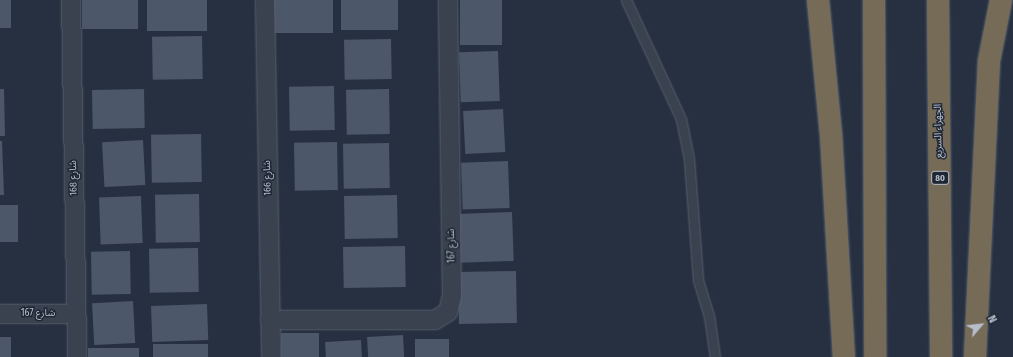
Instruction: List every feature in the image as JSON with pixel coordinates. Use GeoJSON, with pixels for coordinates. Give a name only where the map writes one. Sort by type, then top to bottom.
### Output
{"type":"FeatureCollection","features":[{"type":"Feature","properties":{"kind":"highway"},"geometry":{"type":"LineString","coordinates":[[818,0],[832,134],[844,357]]}},
{"type":"Feature","properties":{"kind":"highway"},"geometry":{"type":"LineString","coordinates":[[874,0],[875,357]]}},
{"type":"Feature","properties":{"kind":"highway","name":"الجهراء السريع"},"geometry":{"type":"LineString","coordinates":[[938,0],[942,357]]}},
{"type":"Feature","properties":{"kind":"highway"},"geometry":{"type":"LineString","coordinates":[[975,357],[989,61],[999,4]]}},
{"type":"Feature","properties":{"kind":"street","name":"شارع 168"},"geometry":{"type":"LineString","coordinates":[[71,0],[77,357]]}},
{"type":"Feature","properties":{"kind":"street","name":"شارع 166"},"geometry":{"type":"LineString","coordinates":[[264,0],[270,357]]}},
{"type":"Feature","properties":{"kind":"street","name":"شارع 167"},"geometry":{"type":"LineString","coordinates":[[270,320],[435,320],[448,312],[452,296],[448,0]]}},
{"type":"Feature","properties":{"kind":"street","name":"شارع 167"},"geometry":{"type":"LineString","coordinates":[[0,314],[76,314]]}},
{"type":"Feature","properties":{"kind":"lane"},"geometry":{"type":"LineString","coordinates":[[626,0],[681,119],[689,159],[698,280],[709,316],[715,357]]}},
{"type":"Feature","properties":{"kind":"building"},"geometry":{"type":"Polygon","coordinates":[[[0,0],[11,0],[11,28],[0,28],[0,0]]]}},
{"type":"Feature","properties":{"kind":"building"},"geometry":{"type":"Polygon","coordinates":[[[82,0],[138,0],[138,29],[82,29],[82,0]]]}},
{"type":"Feature","properties":{"kind":"building"},"geometry":{"type":"Polygon","coordinates":[[[147,0],[207,0],[207,31],[147,31],[147,0]]]}},
{"type":"Feature","properties":{"kind":"building"},"geometry":{"type":"Polygon","coordinates":[[[274,0],[333,0],[333,33],[274,33],[274,0]]]}},
{"type":"Feature","properties":{"kind":"building"},"geometry":{"type":"Polygon","coordinates":[[[341,0],[398,0],[398,30],[341,30],[341,0]]]}},
{"type":"Feature","properties":{"kind":"building"},"geometry":{"type":"Polygon","coordinates":[[[460,0],[502,0],[502,45],[460,45],[460,0]]]}},
{"type":"Feature","properties":{"kind":"building"},"geometry":{"type":"Polygon","coordinates":[[[202,36],[203,79],[153,80],[152,37],[202,36]]]}},
{"type":"Feature","properties":{"kind":"building"},"geometry":{"type":"Polygon","coordinates":[[[391,39],[392,79],[345,80],[344,40],[391,39]]]}},
{"type":"Feature","properties":{"kind":"building"},"geometry":{"type":"Polygon","coordinates":[[[498,51],[500,101],[461,102],[459,52],[498,51]]]}},
{"type":"Feature","properties":{"kind":"building"},"geometry":{"type":"Polygon","coordinates":[[[334,86],[335,130],[290,131],[289,87],[334,86]]]}},
{"type":"Feature","properties":{"kind":"building"},"geometry":{"type":"Polygon","coordinates":[[[0,89],[4,89],[5,136],[0,136],[0,89]]]}},
{"type":"Feature","properties":{"kind":"building"},"geometry":{"type":"Polygon","coordinates":[[[144,89],[145,128],[93,129],[92,90],[144,89]]]}},
{"type":"Feature","properties":{"kind":"building"},"geometry":{"type":"Polygon","coordinates":[[[389,89],[390,134],[347,135],[346,90],[389,89]]]}},
{"type":"Feature","properties":{"kind":"building"},"geometry":{"type":"Polygon","coordinates":[[[503,109],[505,152],[465,154],[463,111],[503,109]]]}},
{"type":"Feature","properties":{"kind":"building"},"geometry":{"type":"Polygon","coordinates":[[[201,134],[202,182],[152,183],[151,135],[201,134]]]}},
{"type":"Feature","properties":{"kind":"building"},"geometry":{"type":"Polygon","coordinates":[[[143,140],[145,185],[104,187],[102,142],[143,140]]]}},
{"type":"Feature","properties":{"kind":"building"},"geometry":{"type":"Polygon","coordinates":[[[0,141],[2,141],[4,195],[0,195],[0,141]]]}},
{"type":"Feature","properties":{"kind":"building"},"geometry":{"type":"Polygon","coordinates":[[[337,142],[338,190],[295,191],[294,143],[337,142]]]}},
{"type":"Feature","properties":{"kind":"building"},"geometry":{"type":"Polygon","coordinates":[[[389,143],[390,188],[344,189],[343,144],[389,143]]]}},
{"type":"Feature","properties":{"kind":"building"},"geometry":{"type":"Polygon","coordinates":[[[508,161],[510,208],[463,210],[461,163],[508,161]]]}},
{"type":"Feature","properties":{"kind":"building"},"geometry":{"type":"Polygon","coordinates":[[[199,194],[200,242],[156,243],[155,195],[199,194]]]}},
{"type":"Feature","properties":{"kind":"building"},"geometry":{"type":"Polygon","coordinates":[[[397,195],[398,238],[345,239],[344,196],[397,195]]]}},
{"type":"Feature","properties":{"kind":"building"},"geometry":{"type":"Polygon","coordinates":[[[141,196],[143,243],[101,244],[99,197],[141,196]]]}},
{"type":"Feature","properties":{"kind":"building"},"geometry":{"type":"Polygon","coordinates":[[[0,205],[18,205],[18,242],[0,242],[0,205]]]}},
{"type":"Feature","properties":{"kind":"building"},"geometry":{"type":"Polygon","coordinates":[[[512,212],[514,261],[460,263],[458,214],[512,212]]]}},
{"type":"Feature","properties":{"kind":"building"},"geometry":{"type":"Polygon","coordinates":[[[405,246],[406,287],[344,288],[343,247],[405,246]]]}},
{"type":"Feature","properties":{"kind":"building"},"geometry":{"type":"Polygon","coordinates":[[[198,248],[199,292],[150,293],[149,249],[198,248]]]}},
{"type":"Feature","properties":{"kind":"building"},"geometry":{"type":"Polygon","coordinates":[[[130,251],[131,294],[92,295],[91,252],[130,251]]]}},
{"type":"Feature","properties":{"kind":"building"},"geometry":{"type":"Polygon","coordinates":[[[516,271],[517,323],[459,324],[458,272],[516,271]]]}},
{"type":"Feature","properties":{"kind":"building"},"geometry":{"type":"Polygon","coordinates":[[[133,301],[135,343],[94,345],[92,303],[133,301]]]}},
{"type":"Feature","properties":{"kind":"building"},"geometry":{"type":"Polygon","coordinates":[[[207,304],[208,340],[152,342],[151,306],[207,304]]]}},
{"type":"Feature","properties":{"kind":"building"},"geometry":{"type":"Polygon","coordinates":[[[281,333],[319,333],[319,357],[281,357],[281,333]]]}},
{"type":"Feature","properties":{"kind":"building"},"geometry":{"type":"Polygon","coordinates":[[[403,335],[404,357],[368,357],[367,337],[403,335]]]}},
{"type":"Feature","properties":{"kind":"building"},"geometry":{"type":"Polygon","coordinates":[[[0,337],[11,337],[11,357],[0,357],[0,337]]]}},
{"type":"Feature","properties":{"kind":"building"},"geometry":{"type":"Polygon","coordinates":[[[415,339],[449,339],[449,357],[415,357],[415,339]]]}},
{"type":"Feature","properties":{"kind":"building"},"geometry":{"type":"Polygon","coordinates":[[[361,340],[362,357],[326,357],[325,342],[361,340]]]}},
{"type":"Feature","properties":{"kind":"building"},"geometry":{"type":"Polygon","coordinates":[[[153,344],[208,344],[208,357],[153,357],[153,344]]]}},
{"type":"Feature","properties":{"kind":"building"},"geometry":{"type":"Polygon","coordinates":[[[88,348],[139,348],[139,357],[88,357],[88,348]]]}}]}
